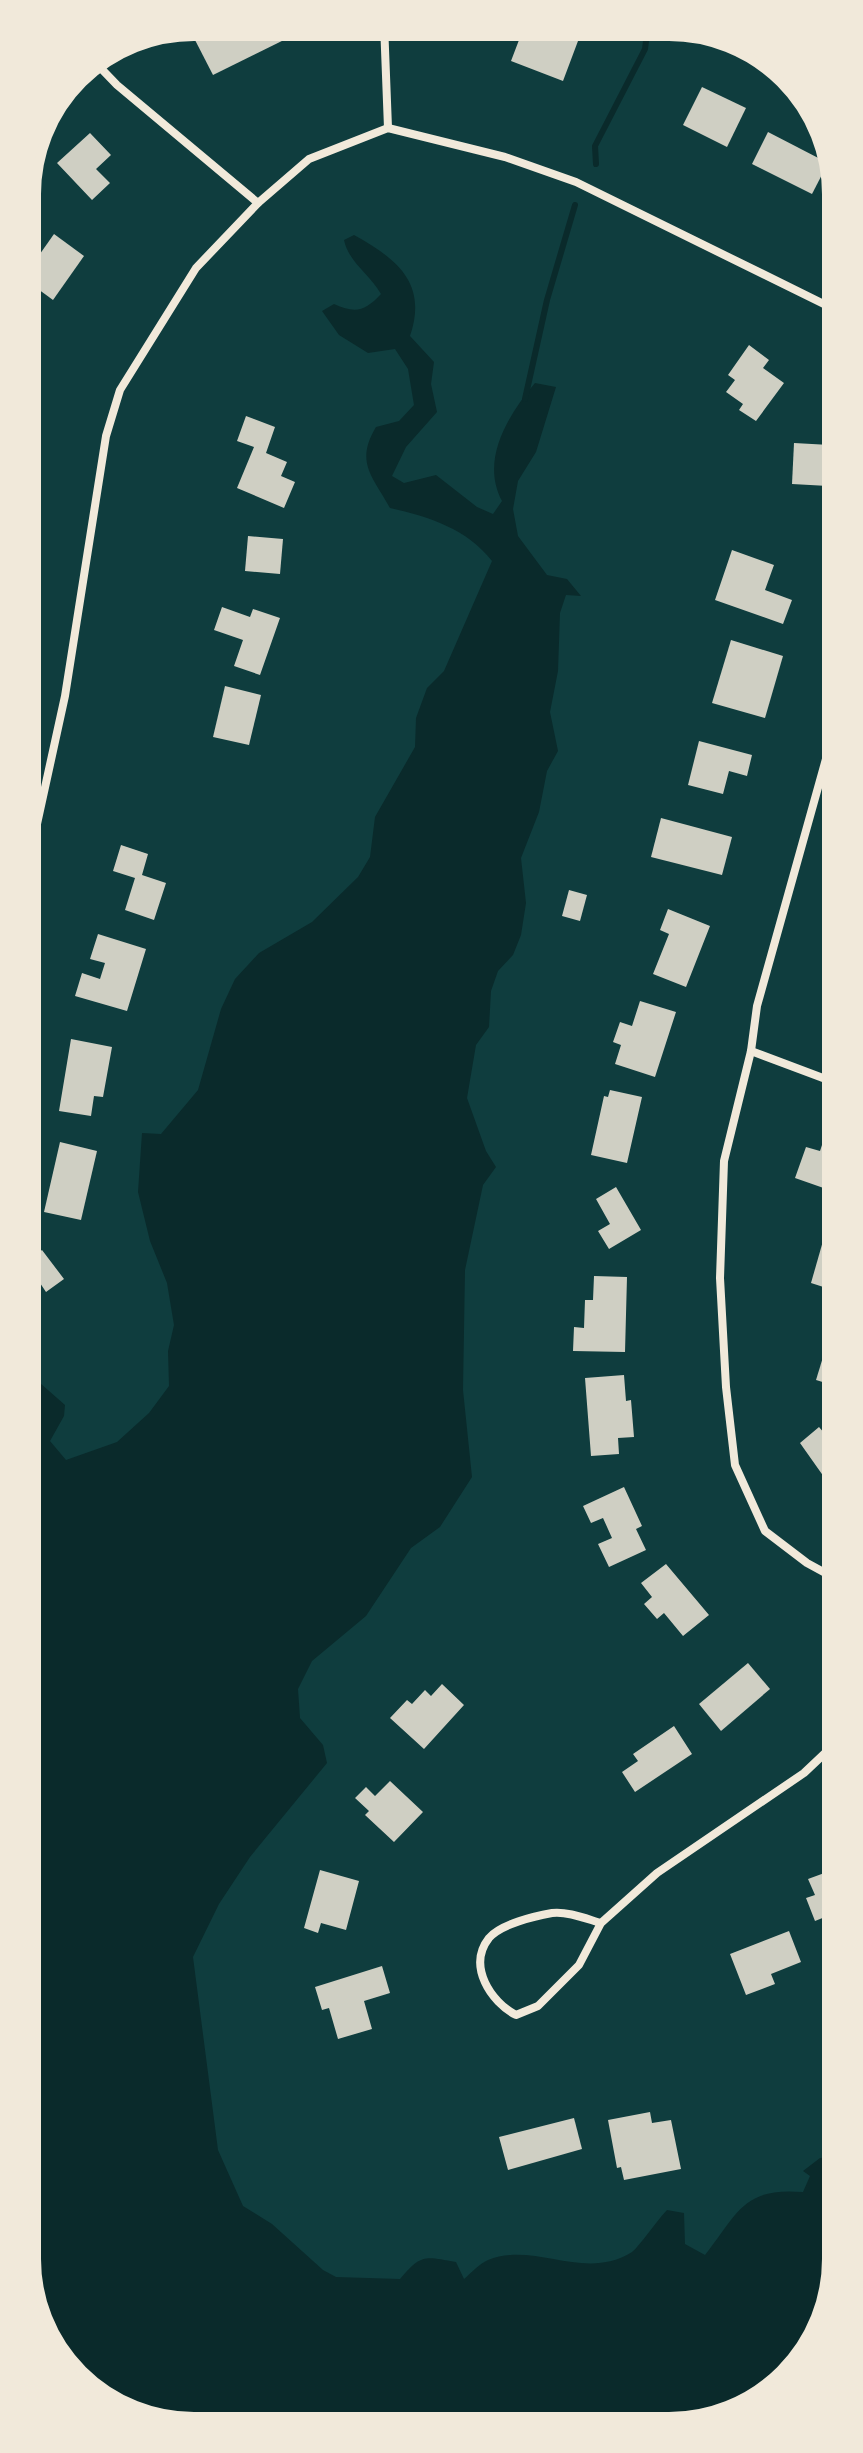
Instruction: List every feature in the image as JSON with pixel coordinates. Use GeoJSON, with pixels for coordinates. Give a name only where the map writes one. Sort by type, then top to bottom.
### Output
{"type":"FeatureCollection","features":[{"type":"Feature","properties":{"kind":"street"},"geometry":{"type":"LineString","coordinates":[[384,36],[388,128]]}},
{"type":"Feature","properties":{"kind":"street"},"geometry":{"type":"LineString","coordinates":[[100,67],[258,203]]}},
{"type":"Feature","properties":{"kind":"street"},"geometry":{"type":"LineString","coordinates":[[36,829],[65,696],[106,436],[120,390],[196,268],[258,203],[309,159],[388,128],[505,157],[576,182],[827,306]]}},
{"type":"Feature","properties":{"kind":"street"},"geometry":{"type":"LineString","coordinates":[[827,755],[757,1006],[751,1051],[724,1161],[720,1278],[726,1387],[735,1465],[765,1531],[807,1563],[827,1574]]}},
{"type":"Feature","properties":{"kind":"street"},"geometry":{"type":"LineString","coordinates":[[751,1051],[827,1080]]}},
{"type":"Feature","properties":{"kind":"street"},"geometry":{"type":"LineString","coordinates":[[601,1923],[556,1912],[525,1919],[491,1936],[482,1951],[483,1979],[497,2005],[516,2015],[538,2006],[579,1965],[601,1923],[657,1873],[804,1773],[827,1751]]}},
{"type":"Feature","properties":{"kind":"water"},"geometry":{"type":"Polygon","coordinates":[[[354,235],[383,253],[405,275],[415,301],[410,336],[434,362],[431,384],[437,412],[406,447],[392,476],[404,483],[436,475],[477,507],[493,514],[502,501],[494,470],[500,439],[507,424],[535,383],[556,387],[536,452],[518,481],[513,509],[518,536],[547,575],[567,579],[581,596],[566,595],[560,613],[558,671],[550,712],[558,751],[547,771],[539,812],[521,858],[526,903],[521,935],[513,955],[498,971],[491,991],[489,1027],[476,1045],[467,1098],[486,1151],[496,1167],[483,1185],[465,1270],[463,1390],[472,1477],[440,1527],[411,1548],[366,1616],[312,1661],[298,1689],[300,1718],[323,1745],[327,1763],[250,1857],[219,1904],[193,1957],[218,2150],[243,2206],[272,2224],[323,2270],[336,2277],[400,2279],[413,2265],[430,2258],[456,2262],[464,2279],[488,2260],[506,2255],[578,2263],[614,2260],[632,2252],[667,2210],[684,2213],[685,2244],[705,2255],[744,2206],[767,2194],[803,2192],[810,2176],[803,2171],[820,2158],[827,2157],[826,2279],[822,2300],[806,2338],[788,2363],[757,2390],[720,2409],[700,2414],[679,2417],[184,2417],[163,2414],[124,2401],[82,2371],[52,2329],[37,2279],[36,1380],[65,1405],[64,1416],[50,1441],[66,1460],[117,1442],[149,1413],[169,1386],[168,1351],[174,1325],[167,1283],[150,1241],[138,1192],[142,1133],[161,1134],[198,1090],[221,1009],[235,979],[259,953],[312,922],[358,877],[370,857],[375,817],[415,747],[416,718],[427,688],[444,671],[492,561],[471,540],[447,526],[390,508],[372,478],[366,460],[376,427],[399,421],[414,405],[408,369],[395,349],[368,353],[339,335],[322,311],[334,304],[360,309],[381,294],[355,262],[344,240],[354,235]]]}},
{"type":"Feature","properties":{"kind":"building"},"geometry":{"type":"Polygon","coordinates":[[[203,36],[292,36],[213,75],[195,40],[203,36]]]}},
{"type":"Feature","properties":{"kind":"building"},"geometry":{"type":"Polygon","coordinates":[[[508,36],[580,36],[563,81],[511,61],[519,40],[508,36]]]}},
{"type":"Feature","properties":{"kind":"building"},"geometry":{"type":"Polygon","coordinates":[[[702,87],[746,108],[727,147],[683,125],[702,87]]]}},
{"type":"Feature","properties":{"kind":"building"},"geometry":{"type":"Polygon","coordinates":[[[768,132],[823,161],[825,169],[812,194],[752,164],[768,132]]]}},
{"type":"Feature","properties":{"kind":"building"},"geometry":{"type":"Polygon","coordinates":[[[90,133],[111,155],[96,169],[110,183],[92,200],[57,163],[90,133]]]}},
{"type":"Feature","properties":{"kind":"building"},"geometry":{"type":"Polygon","coordinates":[[[54,234],[84,256],[53,300],[36,288],[36,260],[54,234]]]}},
{"type":"Feature","properties":{"kind":"building"},"geometry":{"type":"Polygon","coordinates":[[[749,345],[769,360],[763,368],[784,383],[756,421],[739,410],[743,404],[726,392],[735,380],[728,375],[749,345]]]}},
{"type":"Feature","properties":{"kind":"building"},"geometry":{"type":"Polygon","coordinates":[[[246,416],[275,427],[266,453],[287,462],[281,476],[295,482],[284,508],[237,488],[254,447],[237,441],[246,416]]]}},
{"type":"Feature","properties":{"kind":"building"},"geometry":{"type":"Polygon","coordinates":[[[794,443],[827,445],[827,486],[792,484],[794,443]]]}},
{"type":"Feature","properties":{"kind":"building"},"geometry":{"type":"Polygon","coordinates":[[[248,536],[283,539],[280,574],[245,571],[248,536]]]}},
{"type":"Feature","properties":{"kind":"building"},"geometry":{"type":"Polygon","coordinates":[[[732,550],[774,565],[765,590],[792,600],[783,624],[715,600],[732,550]]]}},
{"type":"Feature","properties":{"kind":"building"},"geometry":{"type":"Polygon","coordinates":[[[222,607],[250,617],[253,609],[280,618],[260,675],[234,666],[243,640],[214,630],[222,607]]]}},
{"type":"Feature","properties":{"kind":"building"},"geometry":{"type":"Polygon","coordinates":[[[731,640],[783,656],[765,718],[712,703],[731,640]]]}},
{"type":"Feature","properties":{"kind":"building"},"geometry":{"type":"Polygon","coordinates":[[[225,686],[261,695],[249,745],[213,737],[225,686]]]}},
{"type":"Feature","properties":{"kind":"building"},"geometry":{"type":"Polygon","coordinates":[[[699,741],[752,755],[747,776],[729,771],[723,794],[688,785],[699,741]]]}},
{"type":"Feature","properties":{"kind":"building"},"geometry":{"type":"Polygon","coordinates":[[[661,818],[732,837],[722,875],[651,857],[661,818]]]}},
{"type":"Feature","properties":{"kind":"building"},"geometry":{"type":"Polygon","coordinates":[[[121,845],[148,854],[142,875],[166,883],[154,920],[125,910],[135,878],[113,871],[121,845]]]}},
{"type":"Feature","properties":{"kind":"building"},"geometry":{"type":"Polygon","coordinates":[[[569,890],[587,895],[580,921],[562,916],[569,890]]]}},
{"type":"Feature","properties":{"kind":"building"},"geometry":{"type":"Polygon","coordinates":[[[668,909],[710,926],[686,987],[653,974],[669,934],[660,930],[668,909]]]}},
{"type":"Feature","properties":{"kind":"building"},"geometry":{"type":"Polygon","coordinates":[[[98,934],[146,949],[127,1011],[75,996],[82,973],[100,979],[105,963],[90,959],[98,934]]]}},
{"type":"Feature","properties":{"kind":"building"},"geometry":{"type":"Polygon","coordinates":[[[640,1001],[676,1012],[655,1077],[615,1064],[621,1045],[613,1042],[620,1022],[632,1026],[640,1001]]]}},
{"type":"Feature","properties":{"kind":"building"},"geometry":{"type":"Polygon","coordinates":[[[71,1039],[112,1047],[103,1097],[94,1096],[91,1116],[59,1111],[71,1039]]]}},
{"type":"Feature","properties":{"kind":"building"},"geometry":{"type":"Polygon","coordinates":[[[610,1090],[642,1097],[627,1163],[591,1155],[604,1096],[608,1097],[610,1090]]]}},
{"type":"Feature","properties":{"kind":"building"},"geometry":{"type":"Polygon","coordinates":[[[60,1142],[97,1151],[81,1220],[44,1212],[60,1142]]]}},
{"type":"Feature","properties":{"kind":"building"},"geometry":{"type":"Polygon","coordinates":[[[822,1145],[827,1147],[827,1189],[795,1178],[806,1147],[820,1151],[822,1145]]]}},
{"type":"Feature","properties":{"kind":"building"},"geometry":{"type":"Polygon","coordinates":[[[616,1187],[641,1230],[609,1249],[598,1231],[610,1224],[596,1199],[616,1187]]]}},
{"type":"Feature","properties":{"kind":"building"},"geometry":{"type":"Polygon","coordinates":[[[825,1234],[827,1288],[811,1283],[825,1234]]]}},
{"type":"Feature","properties":{"kind":"building"},"geometry":{"type":"Polygon","coordinates":[[[42,1250],[64,1279],[46,1292],[40,1283],[36,1286],[36,1254],[42,1250]]]}},
{"type":"Feature","properties":{"kind":"building"},"geometry":{"type":"Polygon","coordinates":[[[594,1276],[627,1277],[625,1352],[573,1351],[574,1327],[584,1328],[585,1300],[593,1300],[594,1276]]]}},
{"type":"Feature","properties":{"kind":"building"},"geometry":{"type":"Polygon","coordinates":[[[827,1344],[827,1383],[816,1380],[827,1344]]]}},
{"type":"Feature","properties":{"kind":"building"},"geometry":{"type":"Polygon","coordinates":[[[624,1375],[626,1401],[631,1400],[634,1437],[618,1438],[619,1454],[591,1456],[585,1378],[624,1375]]]}},
{"type":"Feature","properties":{"kind":"building"},"geometry":{"type":"Polygon","coordinates":[[[819,1427],[827,1436],[827,1481],[800,1443],[819,1427]]]}},
{"type":"Feature","properties":{"kind":"building"},"geometry":{"type":"Polygon","coordinates":[[[624,1487],[642,1526],[636,1529],[646,1550],[609,1567],[598,1544],[612,1538],[603,1518],[591,1523],[583,1506],[624,1487]]]}},
{"type":"Feature","properties":{"kind":"building"},"geometry":{"type":"Polygon","coordinates":[[[666,1564],[709,1615],[683,1636],[664,1613],[657,1619],[644,1604],[652,1597],[641,1583],[666,1564]]]}},
{"type":"Feature","properties":{"kind":"building"},"geometry":{"type":"Polygon","coordinates":[[[748,1663],[770,1689],[721,1731],[699,1704],[748,1663]]]}},
{"type":"Feature","properties":{"kind":"building"},"geometry":{"type":"Polygon","coordinates":[[[442,1684],[464,1705],[424,1749],[390,1718],[407,1700],[412,1704],[425,1690],[431,1696],[442,1684]]]}},
{"type":"Feature","properties":{"kind":"building"},"geometry":{"type":"Polygon","coordinates":[[[674,1726],[692,1754],[635,1792],[622,1772],[638,1761],[633,1754],[674,1726]]]}},
{"type":"Feature","properties":{"kind":"building"},"geometry":{"type":"Polygon","coordinates":[[[390,1781],[423,1812],[394,1842],[365,1815],[369,1811],[355,1798],[366,1787],[375,1796],[390,1781]]]}},
{"type":"Feature","properties":{"kind":"building"},"geometry":{"type":"Polygon","coordinates":[[[320,1870],[359,1881],[346,1930],[321,1923],[318,1933],[304,1928],[320,1870]]]}},
{"type":"Feature","properties":{"kind":"building"},"geometry":{"type":"Polygon","coordinates":[[[827,1872],[827,1916],[815,1921],[806,1898],[815,1895],[808,1879],[827,1872]]]}},
{"type":"Feature","properties":{"kind":"building"},"geometry":{"type":"Polygon","coordinates":[[[789,1931],[801,1962],[771,1974],[775,1984],[746,1995],[730,1954],[789,1931]]]}},
{"type":"Feature","properties":{"kind":"building"},"geometry":{"type":"Polygon","coordinates":[[[382,1966],[390,1993],[364,2001],[372,2029],[338,2039],[329,2008],[322,2010],[315,1987],[382,1966]]]}},
{"type":"Feature","properties":{"kind":"building"},"geometry":{"type":"Polygon","coordinates":[[[650,2112],[652,2123],[671,2120],[681,2169],[624,2180],[621,2167],[617,2168],[608,2120],[650,2112]]]}},
{"type":"Feature","properties":{"kind":"building"},"geometry":{"type":"Polygon","coordinates":[[[574,2118],[582,2149],[508,2170],[499,2137],[574,2118]]]}},
{"type":"Feature","properties":{"kind":"waterway"},"geometry":{"type":"LineString","coordinates":[[596,164],[595,146],[645,49],[647,36]]}},
{"type":"Feature","properties":{"kind":"waterway"},"geometry":{"type":"LineString","coordinates":[[525,399],[547,300],[575,205]]}}]}
